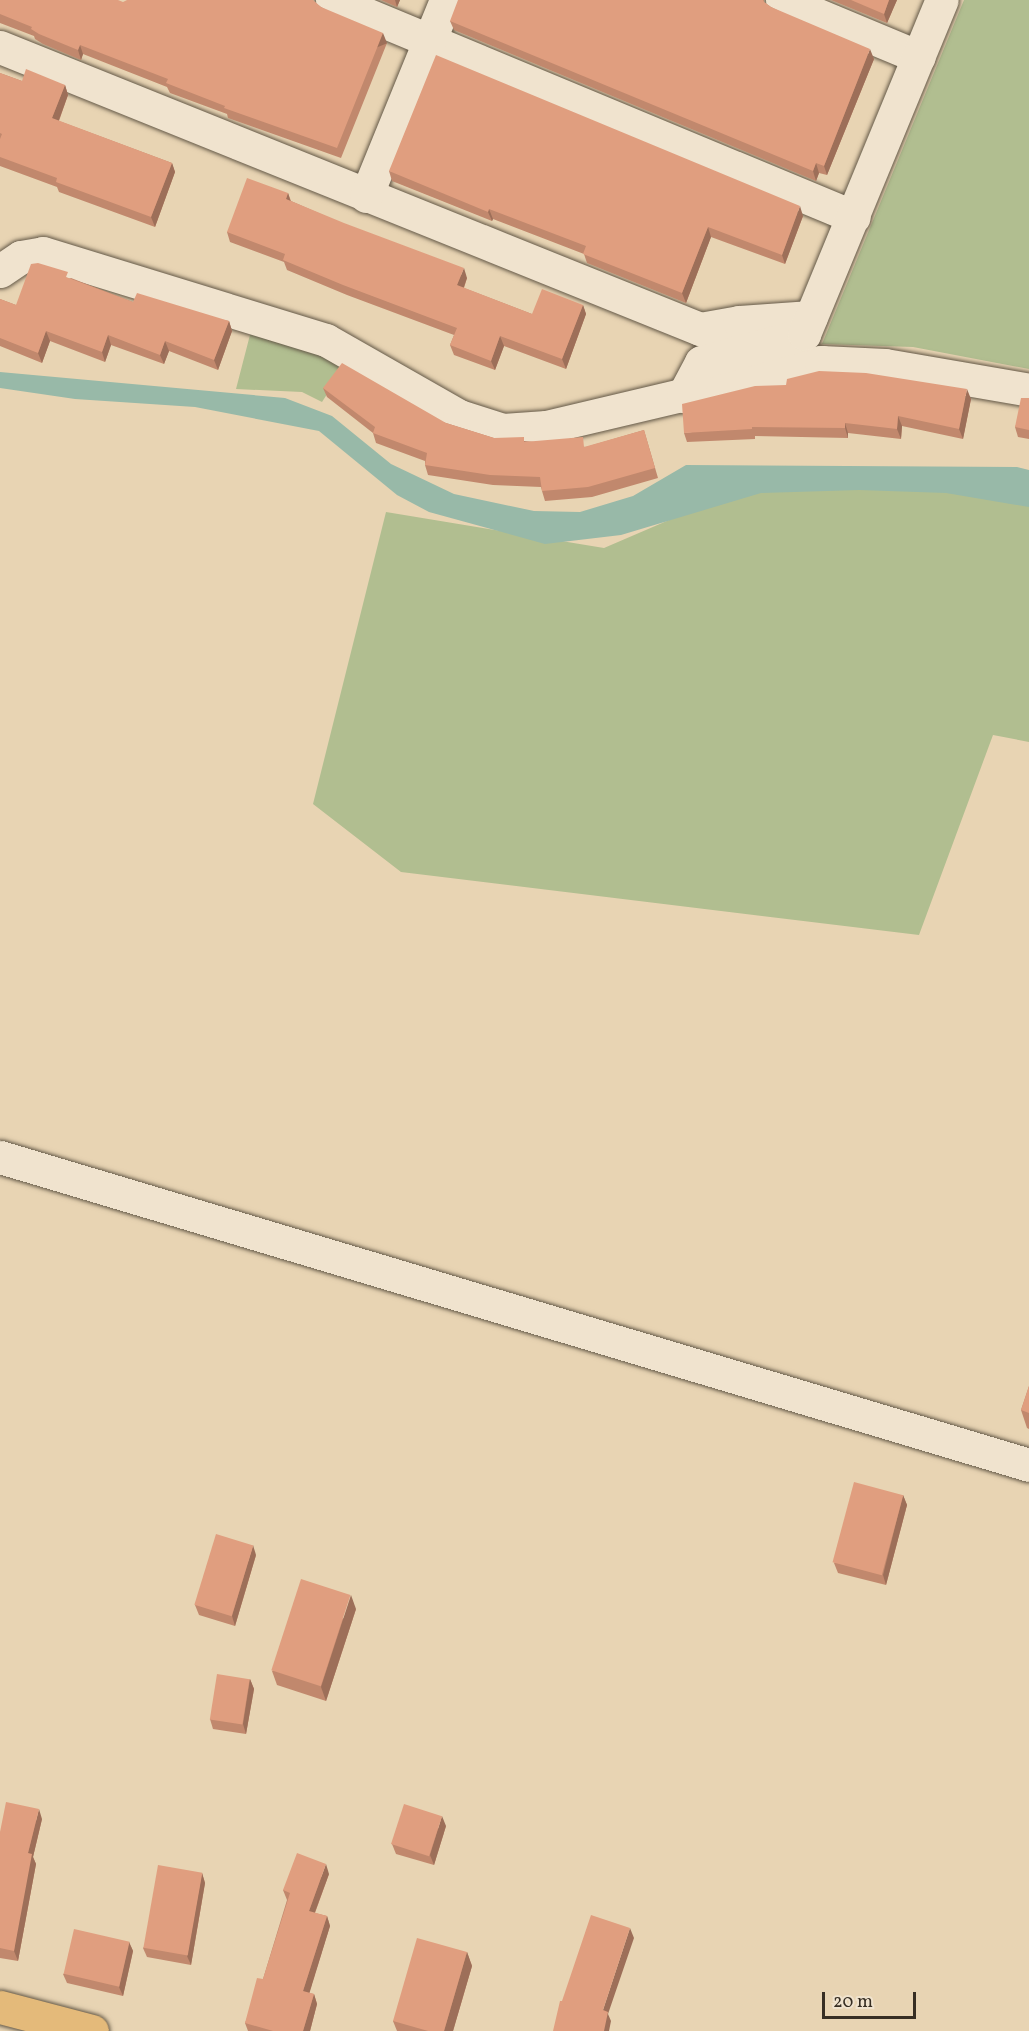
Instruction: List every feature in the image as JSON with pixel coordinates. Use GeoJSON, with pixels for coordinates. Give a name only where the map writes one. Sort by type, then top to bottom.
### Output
{"type":"FeatureCollection","features":[{"type":"Feature","properties":{"kind":"main road"},"geometry":{"type":"LineString","coordinates":[[0,2007],[92,2031]]}},
{"type":"Feature","properties":{"kind":"street"},"geometry":{"type":"LineString","coordinates":[[332,0],[854,218]]}},
{"type":"Feature","properties":{"kind":"street"},"geometry":{"type":"LineString","coordinates":[[366,196],[446,0]]}},
{"type":"Feature","properties":{"kind":"street"},"geometry":{"type":"LineString","coordinates":[[782,0],[919,57]]}},
{"type":"Feature","properties":{"kind":"street"},"geometry":{"type":"LineString","coordinates":[[683,396],[701,362],[804,334],[854,218],[942,0]]}},
{"type":"Feature","properties":{"kind":"street"},"geometry":{"type":"LineString","coordinates":[[0,47],[700,329],[739,322],[811,317]]}},
{"type":"Feature","properties":{"kind":"street"},"geometry":{"type":"LineString","coordinates":[[0,271],[21,257],[43,253],[326,340],[459,416],[503,430],[546,427],[821,362],[885,365],[1029,390]]}},
{"type":"Feature","properties":{"kind":"street"},"geometry":{"type":"LineString","coordinates":[[0,1157],[1029,1465]]}},
{"type":"Feature","properties":{"kind":"shaded area"},"geometry":{"type":"Polygon","coordinates":[[[964,0],[1029,0],[1029,369],[913,347],[822,344],[964,0]]]}},
{"type":"Feature","properties":{"kind":"shaded area"},"geometry":{"type":"Polygon","coordinates":[[[251,331],[347,363],[322,402],[302,392],[236,389],[251,331]]]}},
{"type":"Feature","properties":{"kind":"shaded area"},"geometry":{"type":"Polygon","coordinates":[[[0,372],[285,398],[332,416],[391,464],[454,494],[534,511],[580,512],[633,496],[686,465],[1017,467],[1029,470],[1029,507],[946,493],[859,490],[761,493],[621,535],[545,544],[429,512],[397,495],[319,431],[195,407],[75,399],[0,388],[0,372]]]}},
{"type":"Feature","properties":{"kind":"shaded area"},"geometry":{"type":"Polygon","coordinates":[[[783,471],[1029,494],[1029,742],[993,735],[919,935],[401,872],[313,804],[386,512],[604,548],[783,471]]]}},
{"type":"Feature","properties":{"kind":"building"},"geometry":{"type":"Polygon","coordinates":[[[0,0],[118,0],[123,2],[127,0],[313,0],[321,7],[383,33],[337,148],[224,108],[225,106],[166,83],[168,79],[80,45],[78,50],[39,34],[31,29],[32,27],[0,14],[0,0]]]}},
{"type":"Feature","properties":{"kind":"building"},"geometry":{"type":"Polygon","coordinates":[[[458,0],[763,0],[771,7],[870,49],[824,166],[816,163],[813,171],[450,21],[458,0]]]}},
{"type":"Feature","properties":{"kind":"building"},"geometry":{"type":"Polygon","coordinates":[[[851,0],[889,0],[884,14],[851,0]]]}},
{"type":"Feature","properties":{"kind":"building"},"geometry":{"type":"Polygon","coordinates":[[[436,55],[800,206],[782,255],[708,227],[682,293],[583,254],[586,246],[489,209],[488,212],[389,171],[436,55]]]}},
{"type":"Feature","properties":{"kind":"building"},"geometry":{"type":"Polygon","coordinates":[[[26,69],[65,85],[52,118],[172,163],[151,217],[56,182],[57,178],[0,157],[2,134],[0,133],[0,73],[22,81],[26,69]]]}},
{"type":"Feature","properties":{"kind":"building"},"geometry":{"type":"Polygon","coordinates":[[[247,178],[288,193],[286,199],[464,268],[457,285],[532,314],[542,289],[583,305],[562,359],[500,336],[491,361],[450,345],[457,328],[283,260],[285,254],[227,232],[247,178]]]}},
{"type":"Feature","properties":{"kind":"building"},"geometry":{"type":"Polygon","coordinates":[[[38,263],[68,272],[66,277],[133,302],[137,293],[229,321],[214,360],[165,341],[160,355],[108,335],[102,352],[46,331],[38,353],[0,338],[0,299],[16,305],[31,264],[38,263]]]}},
{"type":"Feature","properties":{"kind":"building"},"geometry":{"type":"Polygon","coordinates":[[[342,363],[446,423],[494,438],[524,437],[524,442],[583,437],[584,447],[644,430],[655,468],[588,487],[542,491],[540,477],[490,475],[425,465],[427,453],[373,433],[375,427],[323,388],[342,363]]]}},
{"type":"Feature","properties":{"kind":"building"},"geometry":{"type":"Polygon","coordinates":[[[819,371],[866,373],[967,389],[959,429],[898,416],[897,429],[845,423],[845,428],[752,427],[752,429],[684,433],[682,404],[755,386],[786,385],[787,379],[819,371]]]}},
{"type":"Feature","properties":{"kind":"building"},"geometry":{"type":"Polygon","coordinates":[[[1021,398],[1029,398],[1029,430],[1015,427],[1021,398]]]}},
{"type":"Feature","properties":{"kind":"building"},"geometry":{"type":"Polygon","coordinates":[[[1029,1386],[1029,1413],[1021,1410],[1029,1386]]]}},
{"type":"Feature","properties":{"kind":"building"},"geometry":{"type":"Polygon","coordinates":[[[854,1482],[903,1495],[882,1575],[833,1562],[854,1482]]]}},
{"type":"Feature","properties":{"kind":"building"},"geometry":{"type":"Polygon","coordinates":[[[216,1534],[253,1545],[232,1616],[194,1605],[216,1534]]]}},
{"type":"Feature","properties":{"kind":"building"},"geometry":{"type":"Polygon","coordinates":[[[301,1579],[350,1595],[321,1686],[271,1670],[301,1579]]]}},
{"type":"Feature","properties":{"kind":"building"},"geometry":{"type":"Polygon","coordinates":[[[217,1674],[250,1679],[242,1725],[210,1719],[217,1674]]]}},
{"type":"Feature","properties":{"kind":"building"},"geometry":{"type":"Polygon","coordinates":[[[6,1802],[39,1809],[28,1853],[32,1854],[14,1951],[0,1948],[0,1832],[6,1802]]]}},
{"type":"Feature","properties":{"kind":"building"},"geometry":{"type":"Polygon","coordinates":[[[404,1804],[442,1816],[429,1856],[391,1844],[404,1804]]]}},
{"type":"Feature","properties":{"kind":"building"},"geometry":{"type":"Polygon","coordinates":[[[297,1853],[326,1864],[309,1911],[327,1916],[303,1991],[314,1994],[303,2031],[273,2031],[245,2023],[257,1978],[263,1979],[290,1893],[283,1890],[297,1853]]]}},
{"type":"Feature","properties":{"kind":"building"},"geometry":{"type":"Polygon","coordinates":[[[158,1865],[202,1873],[188,1956],[143,1948],[158,1865]]]}},
{"type":"Feature","properties":{"kind":"building"},"geometry":{"type":"Polygon","coordinates":[[[591,1915],[630,1928],[603,2010],[608,2012],[604,2031],[553,2031],[560,2001],[562,2001],[591,1915]]]}},
{"type":"Feature","properties":{"kind":"building"},"geometry":{"type":"Polygon","coordinates":[[[74,1929],[130,1942],[119,1987],[64,1974],[74,1929]]]}},
{"type":"Feature","properties":{"kind":"building"},"geometry":{"type":"Polygon","coordinates":[[[417,1938],[467,1952],[444,2031],[428,2031],[393,2021],[417,1938]]]}}]}
